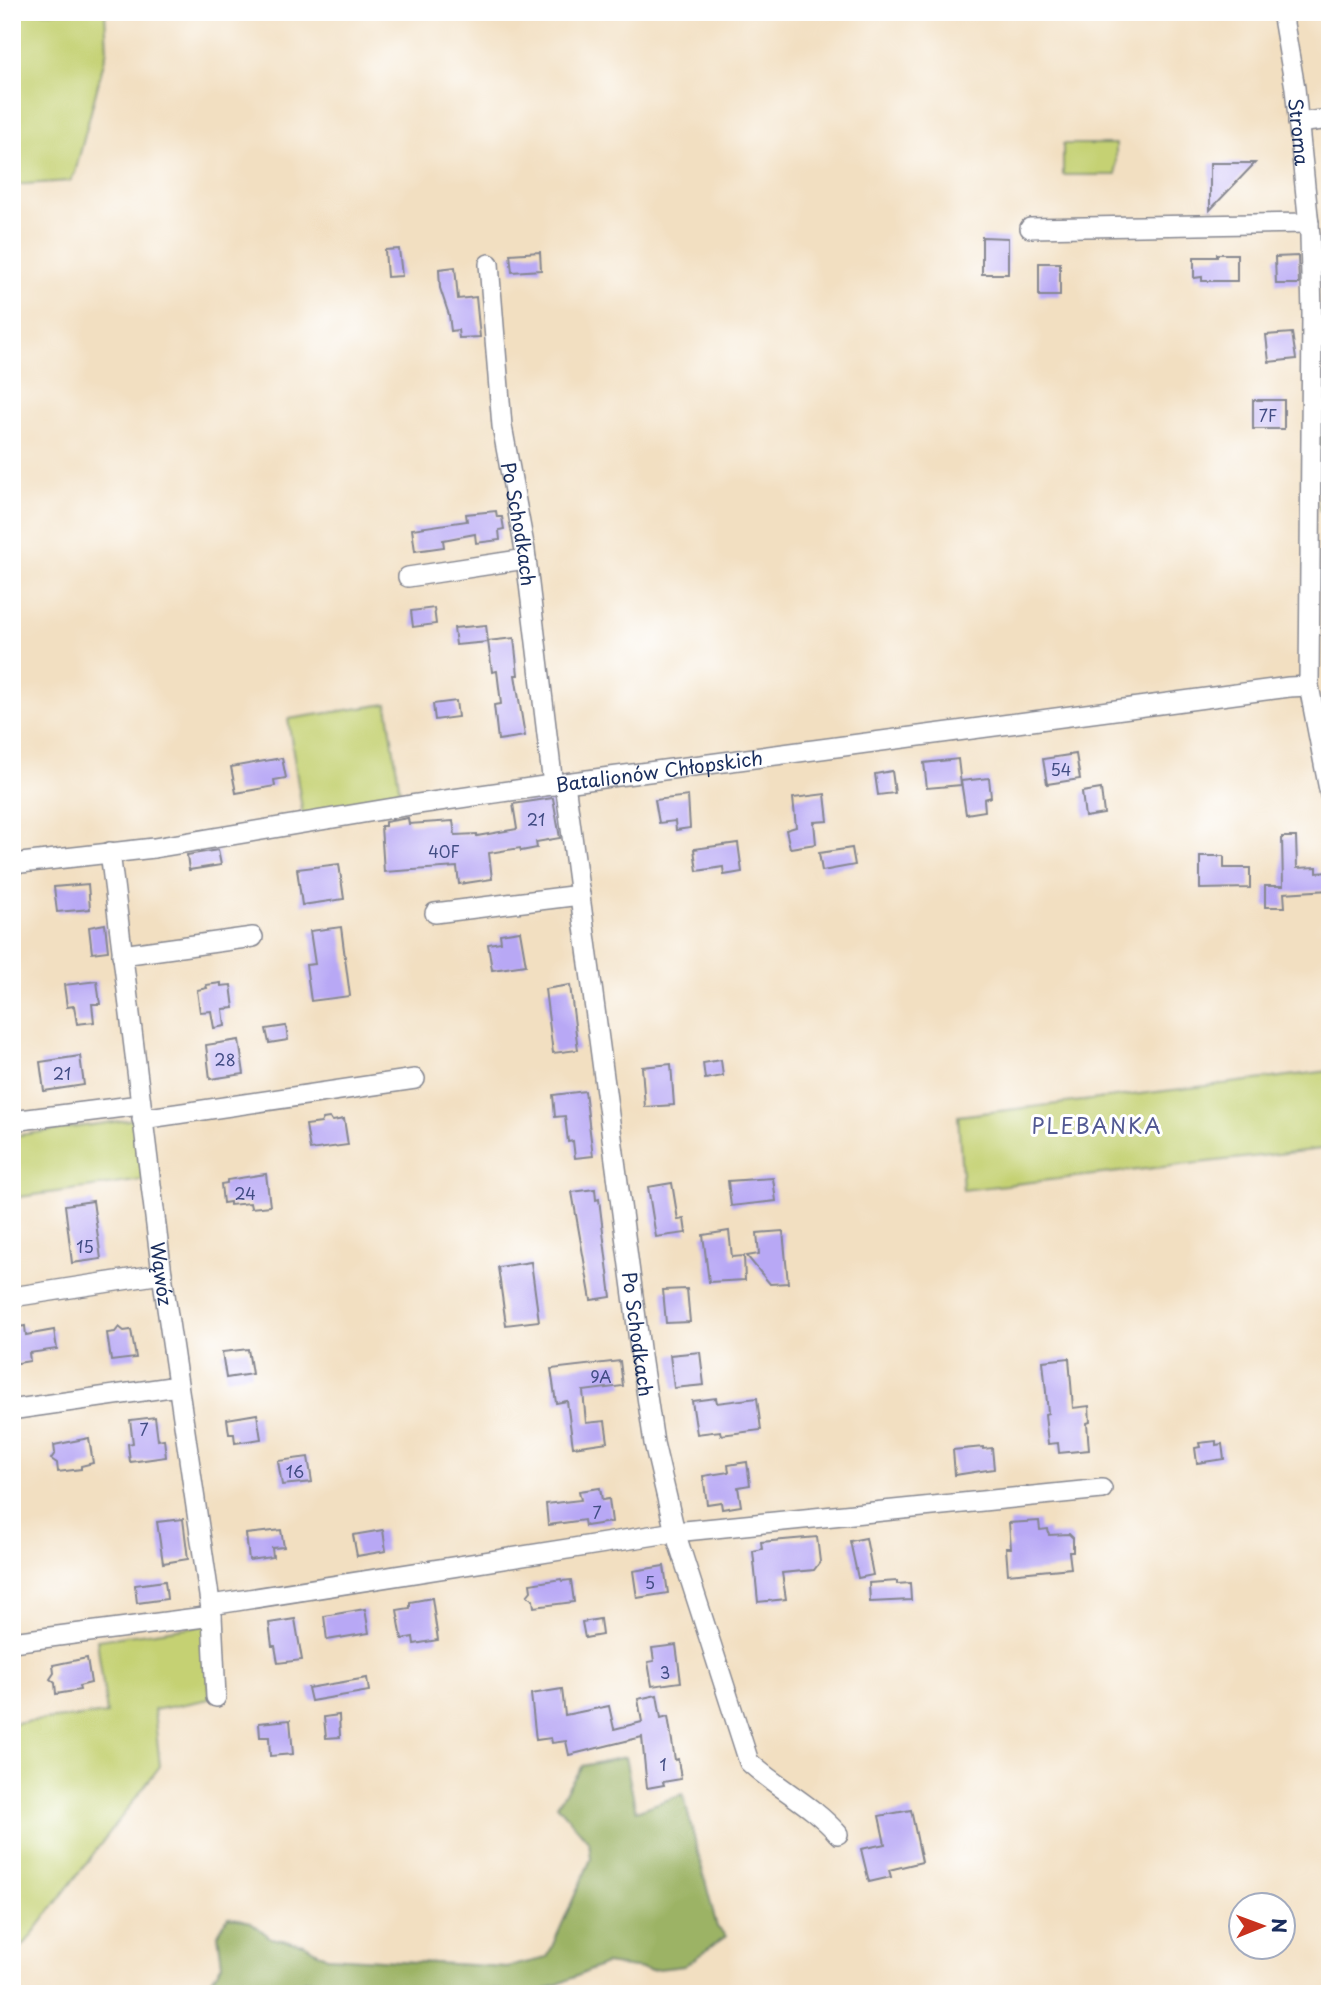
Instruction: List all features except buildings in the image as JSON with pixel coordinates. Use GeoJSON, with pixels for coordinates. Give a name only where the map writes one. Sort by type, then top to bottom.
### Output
{"type":"FeatureCollection","features":[{"type":"Feature","properties":{"kind":"street","name":"Stroma"},"geometry":{"type":"LineString","coordinates":[[1282,12],[1295,88],[1309,223],[1312,314],[1309,686],[1329,793]]}},
{"type":"Feature","properties":{"kind":"street"},"geometry":{"type":"LineString","coordinates":[[1298,123],[1330,119]]}},
{"type":"Feature","properties":{"kind":"street"},"geometry":{"type":"LineString","coordinates":[[1030,228],[1309,223]]}},
{"type":"Feature","properties":{"kind":"street","name":"Po Schodkach"},"geometry":{"type":"LineString","coordinates":[[489,264],[502,426],[526,559],[559,784],[580,895],[654,1443],[675,1532],[749,1762],[838,1834]]}},
{"type":"Feature","properties":{"kind":"street"},"geometry":{"type":"LineString","coordinates":[[408,577],[526,559]]}},
{"type":"Feature","properties":{"kind":"street","name":"Batalionów Chłopskich"},"geometry":{"type":"LineString","coordinates":[[12,864],[154,848],[411,805],[559,784],[1309,686]]}},
{"type":"Feature","properties":{"kind":"street","name":"Wąwóz"},"geometry":{"type":"LineString","coordinates":[[110,852],[162,1274],[212,1610],[216,1697]]}},
{"type":"Feature","properties":{"kind":"street"},"geometry":{"type":"LineString","coordinates":[[435,914],[580,895]]}},
{"type":"Feature","properties":{"kind":"street"},"geometry":{"type":"LineString","coordinates":[[122,956],[253,937]]}},
{"type":"Feature","properties":{"kind":"street"},"geometry":{"type":"LineString","coordinates":[[12,1121],[141,1112],[415,1079]]}},
{"type":"Feature","properties":{"kind":"street"},"geometry":{"type":"LineString","coordinates":[[12,1297],[162,1274]]}},
{"type":"Feature","properties":{"kind":"street"},"geometry":{"type":"LineString","coordinates":[[18,1409],[178,1386]]}},
{"type":"Feature","properties":{"kind":"street"},"geometry":{"type":"LineString","coordinates":[[12,1642],[675,1532],[1102,1489]]}},
{"type":"Feature","properties":{"kind":"green space"},"geometry":{"type":"Polygon","coordinates":[[[13,12],[105,12],[107,50],[75,173],[70,181],[12,185],[13,12]]]}},
{"type":"Feature","properties":{"kind":"green space"},"geometry":{"type":"Polygon","coordinates":[[[1063,144],[1116,144],[1116,175],[1063,175],[1063,144]]]}},
{"type":"Feature","properties":{"kind":"green space"},"geometry":{"type":"Polygon","coordinates":[[[1321,404],[1330,404],[1330,510],[1319,510],[1321,404]]]}},
{"type":"Feature","properties":{"kind":"green space"},"geometry":{"type":"Polygon","coordinates":[[[387,704],[401,799],[303,816],[288,719],[387,704]]]}},
{"type":"Feature","properties":{"kind":"green space"},"geometry":{"type":"Polygon","coordinates":[[[1330,1071],[1330,1148],[963,1190],[958,1116],[1330,1071]]]}},
{"type":"Feature","properties":{"kind":"green space"},"geometry":{"type":"Polygon","coordinates":[[[135,1119],[144,1180],[12,1198],[12,1136],[135,1119]]]}},
{"type":"Feature","properties":{"kind":"green space"},"geometry":{"type":"Polygon","coordinates":[[[206,1625],[210,1699],[154,1710],[160,1766],[24,1945],[12,1956],[12,1723],[107,1714],[97,1640],[206,1625]]]}},
{"type":"Feature","properties":{"kind":"green space"},"geometry":{"type":"Polygon","coordinates":[[[625,1757],[636,1811],[683,1794],[717,1927],[726,1936],[684,1966],[650,1970],[605,1964],[535,1994],[514,1994],[493,1989],[492,1994],[400,1994],[306,1980],[275,1994],[179,1994],[187,1986],[205,1989],[222,1964],[218,1934],[228,1917],[251,1922],[271,1938],[304,1944],[327,1957],[507,1967],[547,1958],[591,1859],[589,1842],[557,1805],[582,1766],[625,1757]]]}},
{"type":"Feature","properties":{"kind":"district","name":"PLEBANKA"},"geometry":{"type":"Point","coordinates":[1097,1125]}}]}
